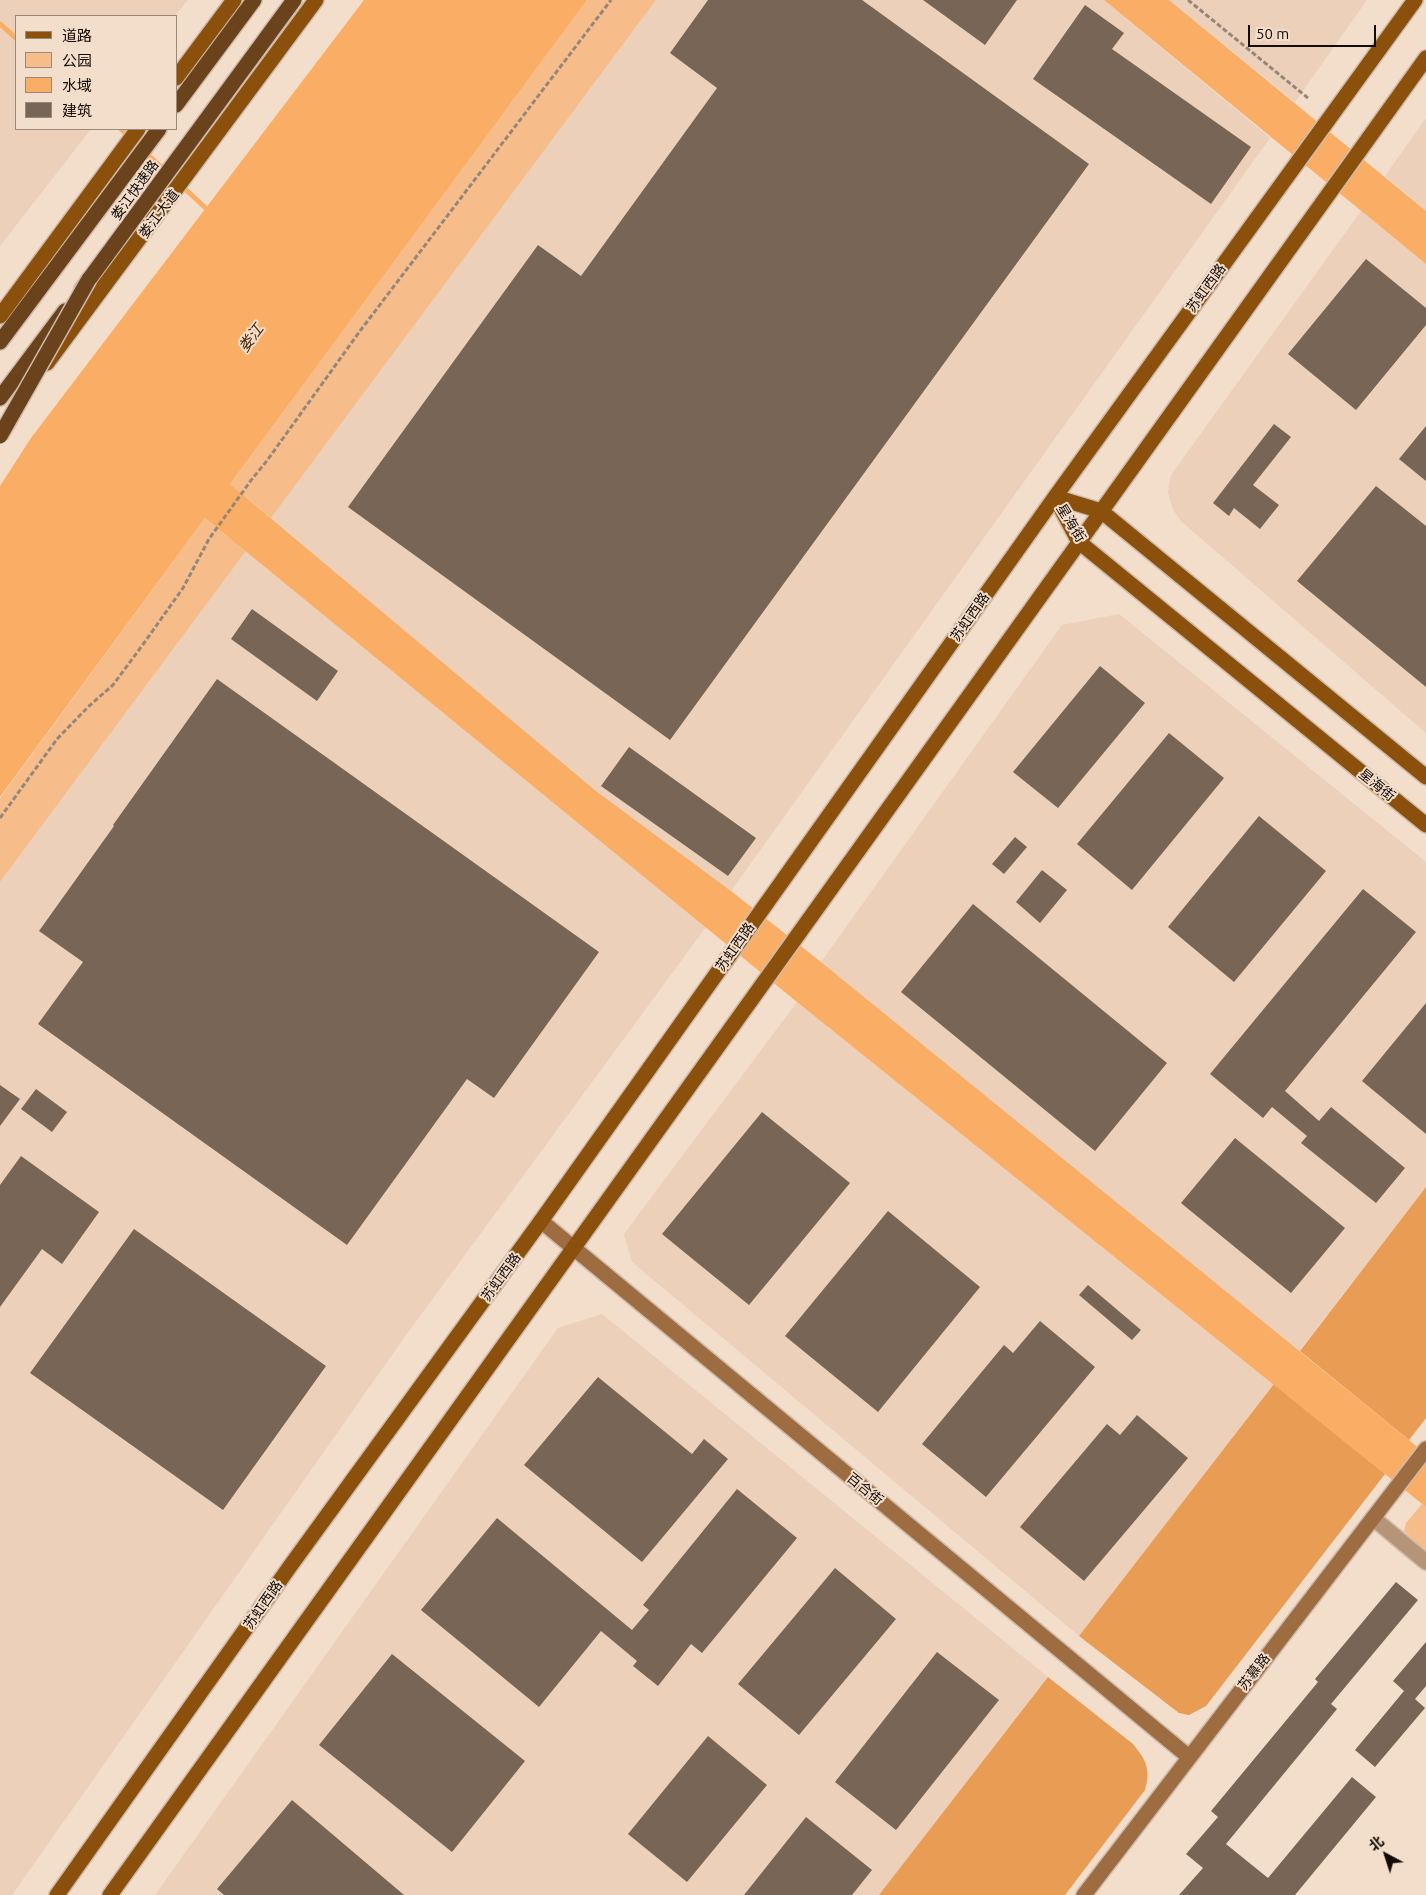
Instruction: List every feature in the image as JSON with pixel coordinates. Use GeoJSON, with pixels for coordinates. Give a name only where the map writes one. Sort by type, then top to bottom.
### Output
{"type":"FeatureCollection","features":[{"type":"Feature","properties":{"kind":"highway"},"geometry":{"type":"LineString","coordinates":[[178,102],[254,0]]}},
{"type":"Feature","properties":{"kind":"highway","name":"娄江快速路"},"geometry":{"type":"LineString","coordinates":[[0,398],[294,0]]}},
{"type":"Feature","properties":{"kind":"highway","name":"娄江快速路"},"geometry":{"type":"LineString","coordinates":[[0,342],[157,130]]}},
{"type":"Feature","properties":{"kind":"highway"},"geometry":{"type":"LineString","coordinates":[[0,436],[89,279]]}},
{"type":"Feature","properties":{"kind":"main road"},"geometry":{"type":"LineString","coordinates":[[178,75],[234,0]]}},
{"type":"Feature","properties":{"kind":"main road","name":"娄江大道"},"geometry":{"type":"LineString","coordinates":[[0,427],[316,0]]}},
{"type":"Feature","properties":{"kind":"main road","name":"苏虹西路"},"geometry":{"type":"LineString","coordinates":[[57,1895],[292,1565],[541,1221],[1055,497],[1415,0]]}},
{"type":"Feature","properties":{"kind":"main road"},"geometry":{"type":"LineString","coordinates":[[110,1895],[574,1250],[1426,58]]}},
{"type":"Feature","properties":{"kind":"main road"},"geometry":{"type":"LineString","coordinates":[[0,316],[137,130]]}},
{"type":"Feature","properties":{"kind":"main road","name":"星海街"},"geometry":{"type":"LineString","coordinates":[[1055,497],[1101,511],[1426,777]]}},
{"type":"Feature","properties":{"kind":"main road","name":"星海街"},"geometry":{"type":"LineString","coordinates":[[1055,497],[1080,542],[1426,825]]}},
{"type":"Feature","properties":{"kind":"street","name":"百合街"},"geometry":{"type":"LineString","coordinates":[[541,1221],[1189,1756]]}},
{"type":"Feature","properties":{"kind":"street","name":"苏慕路"},"geometry":{"type":"LineString","coordinates":[[1084,1895],[1426,1449]]}},
{"type":"Feature","properties":{"kind":"street"},"geometry":{"type":"LineString","coordinates":[[1372,1518],[1426,1562]]}},
{"type":"Feature","properties":{"kind":"path"},"geometry":{"type":"LineString","coordinates":[[0,818],[57,739],[89,706],[113,685],[183,588],[209,539],[252,478],[266,462],[360,331],[611,0]]}},
{"type":"Feature","properties":{"kind":"path"},"geometry":{"type":"LineString","coordinates":[[1188,0],[1308,98]]}},
{"type":"Feature","properties":{"kind":"shaded area"},"geometry":{"type":"Polygon","coordinates":[[[0,0],[188,0],[176,15],[15,15],[15,130],[90,130],[0,246],[0,0]]]}},
{"type":"Feature","properties":{"kind":"shaded area"},"geometry":{"type":"Polygon","coordinates":[[[656,0],[1104,0],[1270,138],[731,891],[596,791],[271,518],[656,0]]]}},
{"type":"Feature","properties":{"kind":"shaded area"},"geometry":{"type":"Polygon","coordinates":[[[1169,0],[1367,0],[1295,102],[1169,0]]]}},
{"type":"Feature","properties":{"kind":"shaded area"},"geometry":{"type":"Polygon","coordinates":[[[1426,118],[1426,211],[1385,176],[1426,118]]]}},
{"type":"Feature","properties":{"kind":"shaded area"},"geometry":{"type":"Polygon","coordinates":[[[1361,211],[1426,264],[1426,733],[1182,522],[1173,510],[1168,492],[1171,475],[1361,211]]]}},
{"type":"Feature","properties":{"kind":"shaded area"},"geometry":{"type":"Polygon","coordinates":[[[246,551],[706,927],[406,1335],[12,1895],[0,1895],[0,882],[246,551]]]}},
{"type":"Feature","properties":{"kind":"shaded area"},"geometry":{"type":"Polygon","coordinates":[[[1119,614],[1426,862],[1426,1187],[1299,1351],[821,962],[1062,625],[1119,614]]]}},
{"type":"Feature","properties":{"kind":"shaded area"},"geometry":{"type":"Polygon","coordinates":[[[797,1002],[1274,1384],[1079,1636],[632,1262],[624,1234],[797,1002]]]}},
{"type":"Feature","properties":{"kind":"shaded area"},"geometry":{"type":"Polygon","coordinates":[[[1426,1187],[1426,1418],[1409,1440],[1300,1351],[1426,1187]]]}},
{"type":"Feature","properties":{"kind":"shaded area"},"geometry":{"type":"Polygon","coordinates":[[[602,1314],[1048,1677],[880,1895],[155,1895],[558,1328],[602,1314]]]}},
{"type":"Feature","properties":{"kind":"shaded area"},"geometry":{"type":"Polygon","coordinates":[[[1274,1384],[1385,1474],[1206,1706],[1189,1715],[1179,1713],[1079,1636],[1274,1384]]]}},
{"type":"Feature","properties":{"kind":"shaded area"},"geometry":{"type":"Polygon","coordinates":[[[1048,1677],[1133,1744],[1144,1760],[1147,1770],[1145,1790],[1065,1895],[879,1895],[1048,1677]]]}},
{"type":"Feature","properties":{"kind":"green space"},"geometry":{"type":"Polygon","coordinates":[[[587,0],[656,0],[271,518],[230,484],[587,0]]]}},
{"type":"Feature","properties":{"kind":"green space"},"geometry":{"type":"Polygon","coordinates":[[[205,518],[246,551],[0,882],[0,798],[205,518]]]}},
{"type":"Feature","properties":{"kind":"green space"},"geometry":{"type":"Polygon","coordinates":[[[1422,1504],[1426,1507],[1426,1552],[1404,1531],[1406,1523],[1422,1504]]]}},
{"type":"Feature","properties":{"kind":"water","name":"娄江"},"geometry":{"type":"Polygon","coordinates":[[[364,0],[587,0],[230,484],[596,791],[731,891],[821,962],[1426,1454],[1426,1507],[797,1002],[205,518],[0,797],[0,486],[31,438],[364,0]]]}},
{"type":"Feature","properties":{"kind":"water"},"geometry":{"type":"Polygon","coordinates":[[[1104,0],[1169,0],[1426,211],[1426,264],[1104,0]]]}},
{"type":"Feature","properties":{"kind":"building"},"geometry":{"type":"Polygon","coordinates":[[[708,0],[862,0],[1089,164],[670,740],[348,507],[538,245],[581,276],[717,88],[670,53],[708,0]]]}},
{"type":"Feature","properties":{"kind":"building"},"geometry":{"type":"Polygon","coordinates":[[[923,0],[1017,0],[985,45],[923,0]]]}},
{"type":"Feature","properties":{"kind":"building"},"geometry":{"type":"Polygon","coordinates":[[[1085,5],[1124,33],[1112,49],[1251,147],[1211,204],[1033,79],[1085,5]]]}},
{"type":"Feature","properties":{"kind":"building"},"geometry":{"type":"Polygon","coordinates":[[[1366,259],[1426,308],[1426,325],[1356,410],[1288,354],[1366,259]]]}},
{"type":"Feature","properties":{"kind":"building"},"geometry":{"type":"Polygon","coordinates":[[[1274,424],[1291,437],[1253,485],[1279,505],[1260,529],[1234,508],[1229,516],[1213,503],[1274,424]]]}},
{"type":"Feature","properties":{"kind":"building"},"geometry":{"type":"Polygon","coordinates":[[[1426,426],[1426,481],[1399,459],[1426,426]]]}},
{"type":"Feature","properties":{"kind":"building"},"geometry":{"type":"Polygon","coordinates":[[[1376,486],[1426,526],[1426,687],[1297,581],[1376,486]]]}},
{"type":"Feature","properties":{"kind":"building"},"geometry":{"type":"Polygon","coordinates":[[[252,609],[338,671],[317,701],[231,639],[252,609]]]}},
{"type":"Feature","properties":{"kind":"building"},"geometry":{"type":"Polygon","coordinates":[[[1100,666],[1145,703],[1058,808],[1013,772],[1100,666]]]}},
{"type":"Feature","properties":{"kind":"building"},"geometry":{"type":"Polygon","coordinates":[[[217,679],[599,952],[494,1098],[467,1079],[347,1245],[38,1024],[83,962],[39,931],[217,679]]]}},
{"type":"Feature","properties":{"kind":"building"},"geometry":{"type":"Polygon","coordinates":[[[1169,733],[1224,778],[1132,890],[1077,844],[1169,733]]]}},
{"type":"Feature","properties":{"kind":"building"},"geometry":{"type":"Polygon","coordinates":[[[629,747],[756,838],[728,876],[601,786],[629,747]]]}},
{"type":"Feature","properties":{"kind":"building"},"geometry":{"type":"Polygon","coordinates":[[[1259,816],[1326,871],[1234,982],[1168,927],[1259,816]]]}},
{"type":"Feature","properties":{"kind":"building"},"geometry":{"type":"Polygon","coordinates":[[[1015,837],[1027,847],[1004,874],[992,864],[1015,837]]]}},
{"type":"Feature","properties":{"kind":"building"},"geometry":{"type":"Polygon","coordinates":[[[1042,870],[1067,890],[1040,923],[1016,902],[1042,870]]]}},
{"type":"Feature","properties":{"kind":"building"},"geometry":{"type":"Polygon","coordinates":[[[1363,889],[1416,932],[1285,1091],[1319,1121],[1331,1107],[1405,1168],[1376,1203],[1301,1143],[1307,1136],[1272,1107],[1263,1118],[1210,1074],[1363,889]]]}},
{"type":"Feature","properties":{"kind":"building"},"geometry":{"type":"Polygon","coordinates":[[[973,904],[1167,1063],[1095,1151],[901,992],[973,904]]]}},
{"type":"Feature","properties":{"kind":"building"},"geometry":{"type":"Polygon","coordinates":[[[1426,1003],[1426,1134],[1362,1081],[1426,1003]]]}},
{"type":"Feature","properties":{"kind":"building"},"geometry":{"type":"Polygon","coordinates":[[[0,1085],[20,1099],[0,1126],[0,1085]]]}},
{"type":"Feature","properties":{"kind":"building"},"geometry":{"type":"Polygon","coordinates":[[[36,1089],[67,1112],[52,1132],[21,1109],[36,1089]]]}},
{"type":"Feature","properties":{"kind":"building"},"geometry":{"type":"Polygon","coordinates":[[[762,1112],[850,1183],[749,1305],[662,1234],[762,1112]]]}},
{"type":"Feature","properties":{"kind":"building"},"geometry":{"type":"Polygon","coordinates":[[[1235,1138],[1345,1228],[1291,1293],[1181,1203],[1235,1138]]]}},
{"type":"Feature","properties":{"kind":"building"},"geometry":{"type":"Polygon","coordinates":[[[21,1156],[99,1212],[62,1264],[42,1249],[0,1307],[0,1185],[21,1156]]]}},
{"type":"Feature","properties":{"kind":"building"},"geometry":{"type":"Polygon","coordinates":[[[888,1211],[980,1287],[878,1412],[785,1336],[888,1211]]]}},
{"type":"Feature","properties":{"kind":"building"},"geometry":{"type":"Polygon","coordinates":[[[134,1229],[326,1366],[223,1510],[30,1373],[134,1229]]]}},
{"type":"Feature","properties":{"kind":"building"},"geometry":{"type":"Polygon","coordinates":[[[1088,1285],[1141,1330],[1132,1340],[1079,1295],[1088,1285]]]}},
{"type":"Feature","properties":{"kind":"building"},"geometry":{"type":"Polygon","coordinates":[[[1040,1321],[1095,1367],[986,1497],[922,1444],[1004,1345],[1013,1353],[1040,1321]]]}},
{"type":"Feature","properties":{"kind":"building"},"geometry":{"type":"Polygon","coordinates":[[[598,1377],[692,1454],[704,1439],[728,1459],[642,1562],[524,1465],[598,1377]]]}},
{"type":"Feature","properties":{"kind":"building"},"geometry":{"type":"Polygon","coordinates":[[[1137,1415],[1188,1458],[1084,1581],[1020,1527],[1107,1424],[1120,1435],[1137,1415]]]}},
{"type":"Feature","properties":{"kind":"building"},"geometry":{"type":"Polygon","coordinates":[[[737,1489],[797,1538],[702,1653],[691,1644],[658,1686],[633,1666],[637,1661],[601,1631],[539,1707],[421,1610],[497,1518],[632,1630],[649,1610],[643,1605],[737,1489]]]}},
{"type":"Feature","properties":{"kind":"building"},"geometry":{"type":"Polygon","coordinates":[[[835,1568],[896,1619],[799,1735],[738,1684],[835,1568]]]}},
{"type":"Feature","properties":{"kind":"building"},"geometry":{"type":"Polygon","coordinates":[[[1396,1582],[1418,1600],[1331,1704],[1337,1709],[1226,1844],[1268,1878],[1352,1777],[1376,1797],[1295,1895],[1179,1895],[1203,1868],[1186,1854],[1218,1817],[1211,1811],[1318,1682],[1315,1679],[1396,1582]]]}},
{"type":"Feature","properties":{"kind":"building"},"geometry":{"type":"Polygon","coordinates":[[[1426,1642],[1426,1686],[1415,1699],[1425,1708],[1375,1767],[1355,1750],[1404,1691],[1393,1681],[1426,1642]]]}},
{"type":"Feature","properties":{"kind":"building"},"geometry":{"type":"Polygon","coordinates":[[[937,1652],[999,1700],[896,1830],[835,1782],[937,1652]]]}},
{"type":"Feature","properties":{"kind":"building"},"geometry":{"type":"Polygon","coordinates":[[[392,1654],[525,1761],[452,1852],[319,1745],[392,1654]]]}},
{"type":"Feature","properties":{"kind":"building"},"geometry":{"type":"Polygon","coordinates":[[[708,1736],[767,1785],[687,1882],[628,1834],[708,1736]]]}},
{"type":"Feature","properties":{"kind":"building"},"geometry":{"type":"Polygon","coordinates":[[[292,1800],[404,1895],[224,1895],[217,1889],[292,1800]]]}},
{"type":"Feature","properties":{"kind":"building"},"geometry":{"type":"Polygon","coordinates":[[[806,1817],[872,1870],[852,1895],[744,1895],[806,1817]]]}},
{"type":"Feature","properties":{"kind":"waterway"},"geometry":{"type":"LineString","coordinates":[[0,24],[15,37]]}},
{"type":"Feature","properties":{"kind":"waterway"},"geometry":{"type":"LineString","coordinates":[[122,130],[131,138]]}},
{"type":"Feature","properties":{"kind":"waterway"},"geometry":{"type":"LineString","coordinates":[[144,151],[211,213]]}}]}
